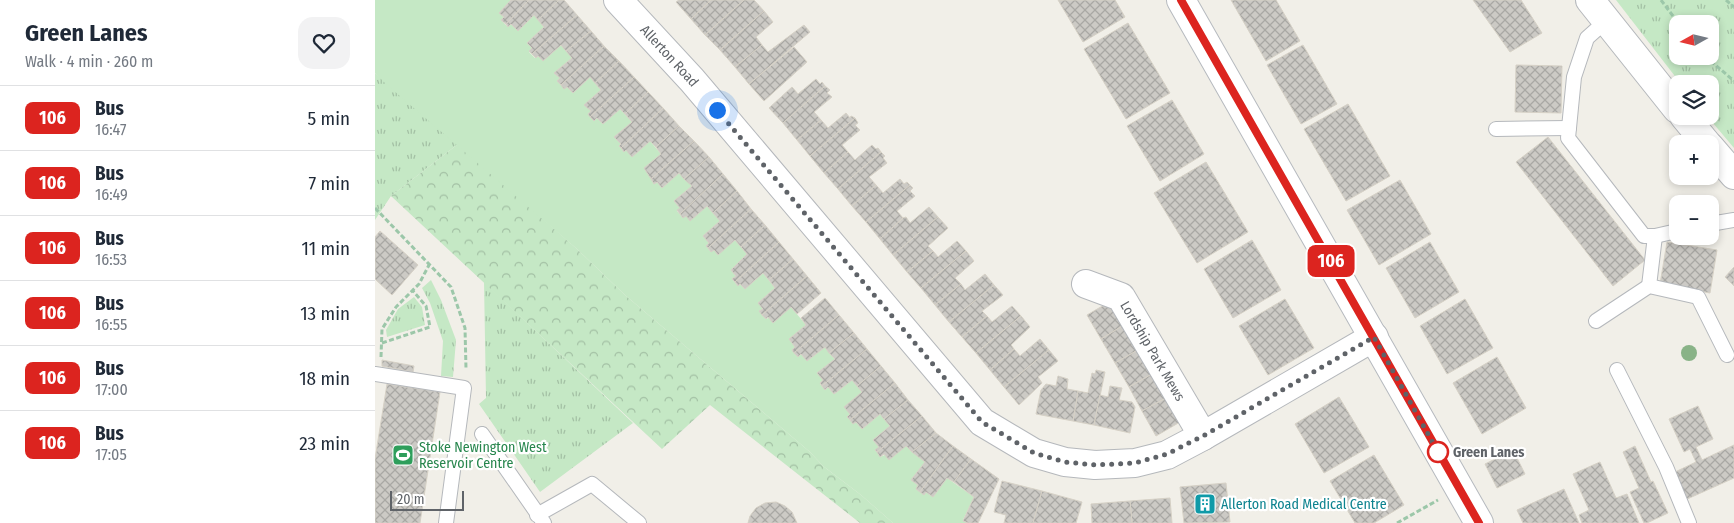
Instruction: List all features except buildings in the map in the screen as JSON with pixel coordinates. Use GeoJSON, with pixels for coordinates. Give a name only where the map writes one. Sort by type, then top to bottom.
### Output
{"type":"FeatureCollection","features":[{"type":"Feature","properties":{"kind":"street","name":"Allerton Road"},"geometry":{"type":"LineString","coordinates":[[618,0],[692,80],[982,422],[1034,453],[1065,462],[1095,465],[1135,463],[1167,454],[1203,436],[1374,337]]}},
{"type":"Feature","properties":{"kind":"street"},"geometry":{"type":"LineString","coordinates":[[1181,0],[1479,523]]}},
{"type":"Feature","properties":{"kind":"street"},"geometry":{"type":"LineString","coordinates":[[1598,11],[1669,99]]}},
{"type":"Feature","properties":{"kind":"street"},"geometry":{"type":"LineString","coordinates":[[1691,125],[1699,135]]}},
{"type":"Feature","properties":{"kind":"street"},"geometry":{"type":"LineString","coordinates":[[1719,158],[1734,175]]}},
{"type":"Feature","properties":{"kind":"street","name":"Lordship Park Mews"},"geometry":{"type":"LineString","coordinates":[[1086,284],[1121,297],[1203,436]]}},
{"type":"Feature","properties":{"kind":"lane"},"geometry":{"type":"LineString","coordinates":[[1598,11],[1574,77],[1568,138],[1644,236],[1669,233]]}},
{"type":"Feature","properties":{"kind":"lane"},"geometry":{"type":"LineString","coordinates":[[1496,130],[1569,128]]}},
{"type":"Feature","properties":{"kind":"lane"},"geometry":{"type":"LineString","coordinates":[[1719,222],[1734,220]]}},
{"type":"Feature","properties":{"kind":"lane"},"geometry":{"type":"LineString","coordinates":[[1649,286],[1655,236]]}},
{"type":"Feature","properties":{"kind":"lane"},"geometry":{"type":"LineString","coordinates":[[1597,321],[1649,286],[1698,297],[1727,355]]}},
{"type":"Feature","properties":{"kind":"lane"},"geometry":{"type":"LineString","coordinates":[[1617,370],[1665,468],[1689,523]]}},
{"type":"Feature","properties":{"kind":"lane"},"geometry":{"type":"LineString","coordinates":[[377,374],[464,388],[446,523]]}},
{"type":"Feature","properties":{"kind":"lane"},"geometry":{"type":"LineString","coordinates":[[483,434],[540,519],[592,484],[639,523]]}},
{"type":"Feature","properties":{"kind":"path"},"geometry":{"type":"LineString","coordinates":[[1661,0],[1672,15]]}},
{"type":"Feature","properties":{"kind":"path"},"geometry":{"type":"LineString","coordinates":[[1726,0],[1734,7]]}},
{"type":"Feature","properties":{"kind":"path"},"geometry":{"type":"LineString","coordinates":[[1715,65],[1734,81]]}},
{"type":"Feature","properties":{"kind":"path"},"geometry":{"type":"LineString","coordinates":[[375,208],[451,287],[465,328],[467,365],[464,388]]}},
{"type":"Feature","properties":{"kind":"path"},"geometry":{"type":"LineString","coordinates":[[377,374],[382,329],[396,307],[419,284],[429,264]]}},
{"type":"Feature","properties":{"kind":"path"},"geometry":{"type":"LineString","coordinates":[[382,342],[430,327],[426,306],[413,290]]}},
{"type":"Feature","properties":{"kind":"path"},"geometry":{"type":"LineString","coordinates":[[1397,523],[1459,488]]}},
{"type":"Feature","properties":{"kind":"green space"},"geometry":{"type":"Polygon","coordinates":[[[375,0],[511,0],[499,13],[504,17],[501,20],[508,27],[511,24],[518,31],[534,15],[544,27],[527,43],[532,48],[529,52],[535,58],[538,56],[543,61],[561,45],[572,58],[554,73],[560,78],[557,81],[573,93],[590,77],[601,90],[585,105],[591,111],[588,114],[594,121],[597,118],[603,124],[620,109],[632,122],[614,137],[621,144],[619,146],[624,152],[626,150],[633,156],[650,141],[661,154],[645,168],[654,184],[657,182],[662,188],[679,173],[692,186],[674,201],[680,208],[677,211],[683,218],[686,216],[690,220],[707,206],[720,221],[703,236],[709,243],[706,246],[711,252],[714,250],[718,254],[735,240],[747,254],[731,270],[736,276],[732,279],[738,286],[740,284],[745,289],[763,273],[775,288],[758,303],[763,309],[759,311],[766,319],[791,307],[806,325],[789,339],[795,347],[792,350],[798,357],[801,354],[807,361],[825,347],[835,359],[818,373],[823,380],[820,384],[825,390],[828,387],[834,394],[852,380],[862,392],[856,422],[862,429],[880,414],[890,426],[873,440],[879,447],[876,450],[880,457],[906,446],[925,462],[911,480],[918,485],[916,489],[924,495],[926,492],[933,497],[947,478],[974,497],[963,520],[968,523],[893,523],[861,495],[823,466],[810,452],[625,295],[577,249],[375,73],[375,0]]]}},
{"type":"Feature","properties":{"kind":"green space"},"geometry":{"type":"Polygon","coordinates":[[[1616,0],[1734,0],[1734,148],[1715,125],[1719,125],[1719,75],[1674,75],[1616,0]]]}},
{"type":"Feature","properties":{"kind":"green space"},"geometry":{"type":"Polygon","coordinates":[[[375,73],[458,144],[391,196],[375,220],[375,73]]]}},
{"type":"Feature","properties":{"kind":"green space"},"geometry":{"type":"Polygon","coordinates":[[[458,144],[577,249],[625,295],[810,452],[823,466],[861,495],[893,523],[860,523],[710,405],[662,449],[391,196],[458,144]]]}},
{"type":"Feature","properties":{"kind":"green space"},"geometry":{"type":"Polygon","coordinates":[[[431,280],[441,300],[456,340],[453,377],[441,376],[443,341],[430,303],[422,288],[431,280]]]}},
{"type":"Feature","properties":{"kind":"green space"},"geometry":{"type":"Polygon","coordinates":[[[484,282],[633,423],[540,492],[479,404],[486,398],[484,282]]]}},
{"type":"Feature","properties":{"kind":"green space"},"geometry":{"type":"Polygon","coordinates":[[[414,297],[422,307],[425,325],[387,337],[386,330],[398,309],[414,297]]]}},
{"type":"Feature","properties":{"kind":"bus line","name":"106"},"geometry":{"type":"LineString","coordinates":[[1181,0],[1479,523]]}},
{"type":"Feature","properties":{"kind":"place","name":"Green Lanes"},"geometry":{"type":"Point","coordinates":[1438,452]}},
{"type":"Feature","properties":{"kind":"place","name":"Stoke Newington West Reservoir Centre"},"geometry":{"type":"Point","coordinates":[403,455]}},
{"type":"Feature","properties":{"kind":"place","name":"Allerton Road Medical Centre"},"geometry":{"type":"Point","coordinates":[1205,504]}},
{"type":"Feature","properties":{"kind":"route"},"geometry":{"type":"LineString","coordinates":[[717,110],[982,422],[1034,453],[1065,462],[1095,465],[1135,463],[1167,454],[1203,436],[1374,337],[1438,452]]}}]}
